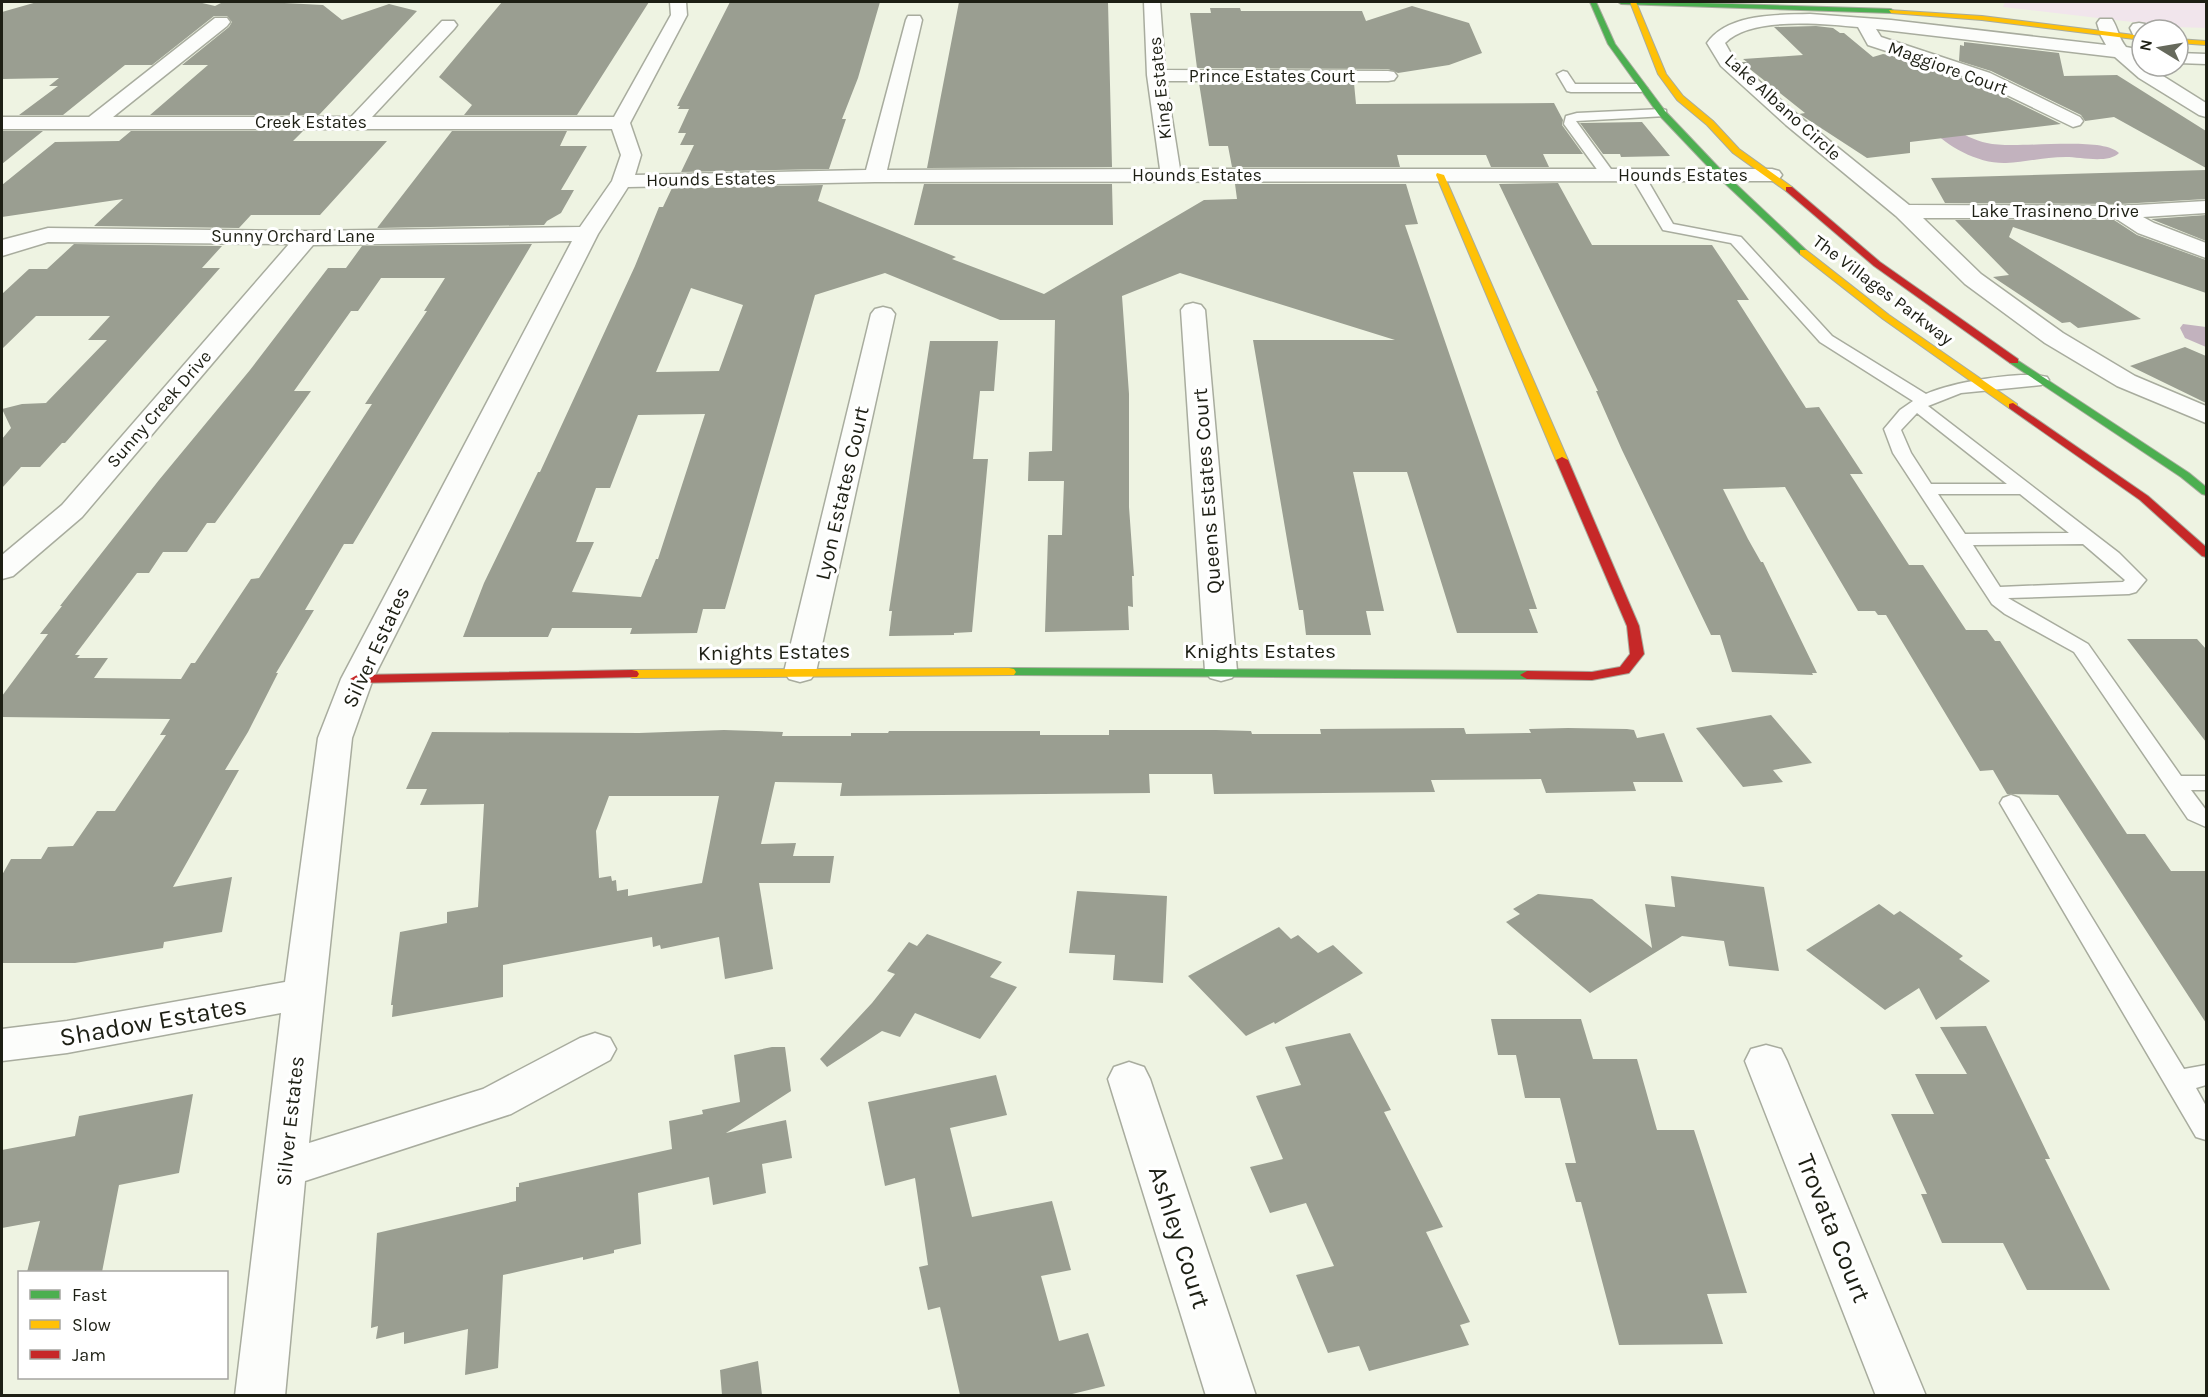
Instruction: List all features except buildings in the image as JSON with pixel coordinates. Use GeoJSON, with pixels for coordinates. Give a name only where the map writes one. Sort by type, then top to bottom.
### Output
{"type":"FeatureCollection","features":[{"type":"Feature","properties":{"kind":"street"},"geometry":{"type":"LineString","coordinates":[[620,123],[679,15],[678,2]]}},
{"type":"Feature","properties":{"kind":"street","name":"King Estates"},"geometry":{"type":"LineString","coordinates":[[1152,2],[1156,75],[1171,175]]}},
{"type":"Feature","properties":{"kind":"street","name":"The Villages Parkway"},"geometry":{"type":"LineString","coordinates":[[1593,2],[1612,44],[1641,88],[1720,174],[1803,252],[1886,317],[2144,498],[2206,553]]}},
{"type":"Feature","properties":{"kind":"street"},"geometry":{"type":"LineString","coordinates":[[1629,2],[1779,6],[1882,4],[1983,18],[2130,31]]}},
{"type":"Feature","properties":{"kind":"street","name":"The Villages Parkway"},"geometry":{"type":"LineString","coordinates":[[1629,2],[1662,74],[1680,98],[1710,123],[1736,151],[1772,175],[1877,264],[2041,380],[2185,475],[2206,492]]}},
{"type":"Feature","properties":{"kind":"street"},"geometry":{"type":"LineString","coordinates":[[875,176],[914,20]]}},
{"type":"Feature","properties":{"kind":"street","name":"Lake Albano Circle"},"geometry":{"type":"LineString","coordinates":[[2130,54],[1864,23],[1817,20],[1752,24],[1730,30],[1721,35],[1716,43],[1727,62],[1785,114],[1904,211],[1973,279],[2054,338],[2126,381],[2206,415]]}},
{"type":"Feature","properties":{"kind":"street"},"geometry":{"type":"LineString","coordinates":[[94,123],[221,22]]}},
{"type":"Feature","properties":{"kind":"street","name":"Maggiore Court"},"geometry":{"type":"LineString","coordinates":[[1864,23],[1874,41],[1984,77],[2073,121]]}},
{"type":"Feature","properties":{"kind":"street"},"geometry":{"type":"LineString","coordinates":[[357,122],[448,25]]}},
{"type":"Feature","properties":{"kind":"street"},"geometry":{"type":"LineString","coordinates":[[2107,28],[2119,52],[2173,92],[2206,111]]}},
{"type":"Feature","properties":{"kind":"street"},"geometry":{"type":"LineString","coordinates":[[2190,32],[2206,33]]}},
{"type":"Feature","properties":{"kind":"street"},"geometry":{"type":"LineString","coordinates":[[2190,42],[2206,43]]}},
{"type":"Feature","properties":{"kind":"street"},"geometry":{"type":"LineString","coordinates":[[2190,58],[2206,59]]}},
{"type":"Feature","properties":{"kind":"street","name":"Prince Estates Court"},"geometry":{"type":"LineString","coordinates":[[1156,75],[1388,76]]}},
{"type":"Feature","properties":{"kind":"street"},"geometry":{"type":"LineString","coordinates":[[2183,78],[2206,94]]}},
{"type":"Feature","properties":{"kind":"street","name":"Creek Estates"},"geometry":{"type":"LineString","coordinates":[[2,123],[620,123]]}},
{"type":"Feature","properties":{"kind":"street","name":"Silver Estates"},"geometry":{"type":"LineString","coordinates":[[260,1395],[303,994],[335,738],[357,679],[587,234],[622,181],[631,155],[620,123]]}},
{"type":"Feature","properties":{"kind":"street","name":"Hounds Estates"},"geometry":{"type":"LineString","coordinates":[[622,181],[875,176],[1772,175]]}},
{"type":"Feature","properties":{"kind":"street","name":"Knights Estates"},"geometry":{"type":"LineString","coordinates":[[357,679],[800,672],[1221,671],[1592,676],[1624,670],[1637,654],[1633,626],[1440,176]]}},
{"type":"Feature","properties":{"kind":"street","name":"Lake Trasineno Drive"},"geometry":{"type":"LineString","coordinates":[[1904,211],[2120,212],[2206,207]]}},
{"type":"Feature","properties":{"kind":"street"},"geometry":{"type":"LineString","coordinates":[[2120,212],[2146,228],[2206,251]]}},
{"type":"Feature","properties":{"kind":"street","name":"Sunny Orchard Lane"},"geometry":{"type":"LineString","coordinates":[[2,249],[11,244],[48,235],[307,238],[587,234]]}},
{"type":"Feature","properties":{"kind":"street","name":"Sunny Creek Drive"},"geometry":{"type":"LineString","coordinates":[[2,570],[72,511],[307,238]]}},
{"type":"Feature","properties":{"kind":"street","name":"Queens Estates Court"},"geometry":{"type":"LineString","coordinates":[[1194,310],[1221,671]]}},
{"type":"Feature","properties":{"kind":"street","name":"Lyon Estates Court"},"geometry":{"type":"LineString","coordinates":[[800,672],[884,314]]}},
{"type":"Feature","properties":{"kind":"street","name":"Shadow Estates"},"geometry":{"type":"LineString","coordinates":[[2,1045],[67,1037],[303,994]]}},
{"type":"Feature","properties":{"kind":"street"},"geometry":{"type":"LineString","coordinates":[[285,1169],[496,1102],[596,1049]]}},
{"type":"Feature","properties":{"kind":"street","name":"Trovata Court"},"geometry":{"type":"LineString","coordinates":[[1766,1061],[1901,1395]]}},
{"type":"Feature","properties":{"kind":"street","name":"Ashley Court"},"geometry":{"type":"LineString","coordinates":[[1129,1079],[1231,1395]]}},
{"type":"Feature","properties":{"kind":"lane"},"geometry":{"type":"LineString","coordinates":[[1563,74],[1571,88],[1641,88]]}},
{"type":"Feature","properties":{"kind":"lane"},"geometry":{"type":"LineString","coordinates":[[1609,176],[1570,124],[1570,119],[1662,113]]}},
{"type":"Feature","properties":{"kind":"lane"},"geometry":{"type":"LineString","coordinates":[[1638,176],[1668,227],[1686,232],[1722,235],[1736,240],[1826,339],[1922,403],[2024,489],[2112,557],[2136,580],[2129,588],[1995,593]]}},
{"type":"Feature","properties":{"kind":"lane"},"geometry":{"type":"LineString","coordinates":[[2041,380],[1979,384],[1941,392],[1903,415],[1892,429],[1902,453],[2002,604],[2026,620],[2061,634],[2081,648],[2196,814],[2206,819]]}},
{"type":"Feature","properties":{"kind":"lane"},"geometry":{"type":"LineString","coordinates":[[1926,489],[2024,489]]}},
{"type":"Feature","properties":{"kind":"lane"},"geometry":{"type":"LineString","coordinates":[[1959,540],[2087,538]]}},
{"type":"Feature","properties":{"kind":"lane"},"geometry":{"type":"LineString","coordinates":[[2175,783],[2206,783]]}},
{"type":"Feature","properties":{"kind":"lane"},"geometry":{"type":"LineString","coordinates":[[2011,803],[2206,1129]]}},
{"type":"Feature","properties":{"kind":"lane"},"geometry":{"type":"LineString","coordinates":[[2178,1081],[2206,1075]]}},
{"type":"Feature","properties":{"kind":"shaded area"},"geometry":{"type":"Polygon","coordinates":[[[2005,2],[2206,2],[2206,28],[2190,27],[2190,18],[2130,18],[2130,22],[2003,7],[2005,2]]]}},
{"type":"Feature","properties":{"kind":"shaded area"},"geometry":{"type":"Polygon","coordinates":[[[1918,107],[1960,133],[1978,141],[2000,145],[2095,145],[2110,148],[2119,153],[2101,159],[2058,157],[2006,163],[1985,161],[1964,153],[1936,134],[1927,125],[1918,107]]]}},
{"type":"Feature","properties":{"kind":"shaded area"},"geometry":{"type":"Polygon","coordinates":[[[2183,324],[2206,327],[2206,347],[2185,338],[2180,328],[2183,324]]]}},
{"type":"Feature","properties":{"kind":"traffic: fast"},"geometry":{"type":"LineString","coordinates":[[1593,2],[1612,44],[1662,113],[1720,174],[1803,252]]}},
{"type":"Feature","properties":{"kind":"traffic: fast"},"geometry":{"type":"LineString","coordinates":[[1621,2],[1891,11]]}},
{"type":"Feature","properties":{"kind":"traffic: fast"},"geometry":{"type":"LineString","coordinates":[[2014,361],[2185,475],[2206,492]]}},
{"type":"Feature","properties":{"kind":"traffic: fast"},"geometry":{"type":"LineString","coordinates":[[1009,672],[1527,675]]}},
{"type":"Feature","properties":{"kind":"traffic: slow"},"geometry":{"type":"LineString","coordinates":[[1633,2],[1662,74],[1680,98],[1710,123],[1736,151],[1789,189]]}},
{"type":"Feature","properties":{"kind":"traffic: slow"},"geometry":{"type":"LineString","coordinates":[[1891,11],[1982,18],[2130,36]]}},
{"type":"Feature","properties":{"kind":"traffic: slow"},"geometry":{"type":"LineString","coordinates":[[2190,42],[2206,43]]}},
{"type":"Feature","properties":{"kind":"traffic: slow"},"geometry":{"type":"LineString","coordinates":[[1440,175],[1562,460]]}},
{"type":"Feature","properties":{"kind":"traffic: slow"},"geometry":{"type":"LineString","coordinates":[[1803,252],[1886,317],[2013,406]]}},
{"type":"Feature","properties":{"kind":"traffic: slow"},"geometry":{"type":"LineString","coordinates":[[632,674],[1009,672]]}},
{"type":"Feature","properties":{"kind":"traffic: jam"},"geometry":{"type":"LineString","coordinates":[[1789,189],[1877,264],[2014,361]]}},
{"type":"Feature","properties":{"kind":"traffic: jam"},"geometry":{"type":"LineString","coordinates":[[2013,406],[2144,498],[2206,553]]}},
{"type":"Feature","properties":{"kind":"traffic: jam"},"geometry":{"type":"LineString","coordinates":[[1527,675],[1592,676],[1624,670],[1637,654],[1633,626],[1562,460]]}},
{"type":"Feature","properties":{"kind":"traffic: jam"},"geometry":{"type":"LineString","coordinates":[[357,679],[632,674]]}}]}
